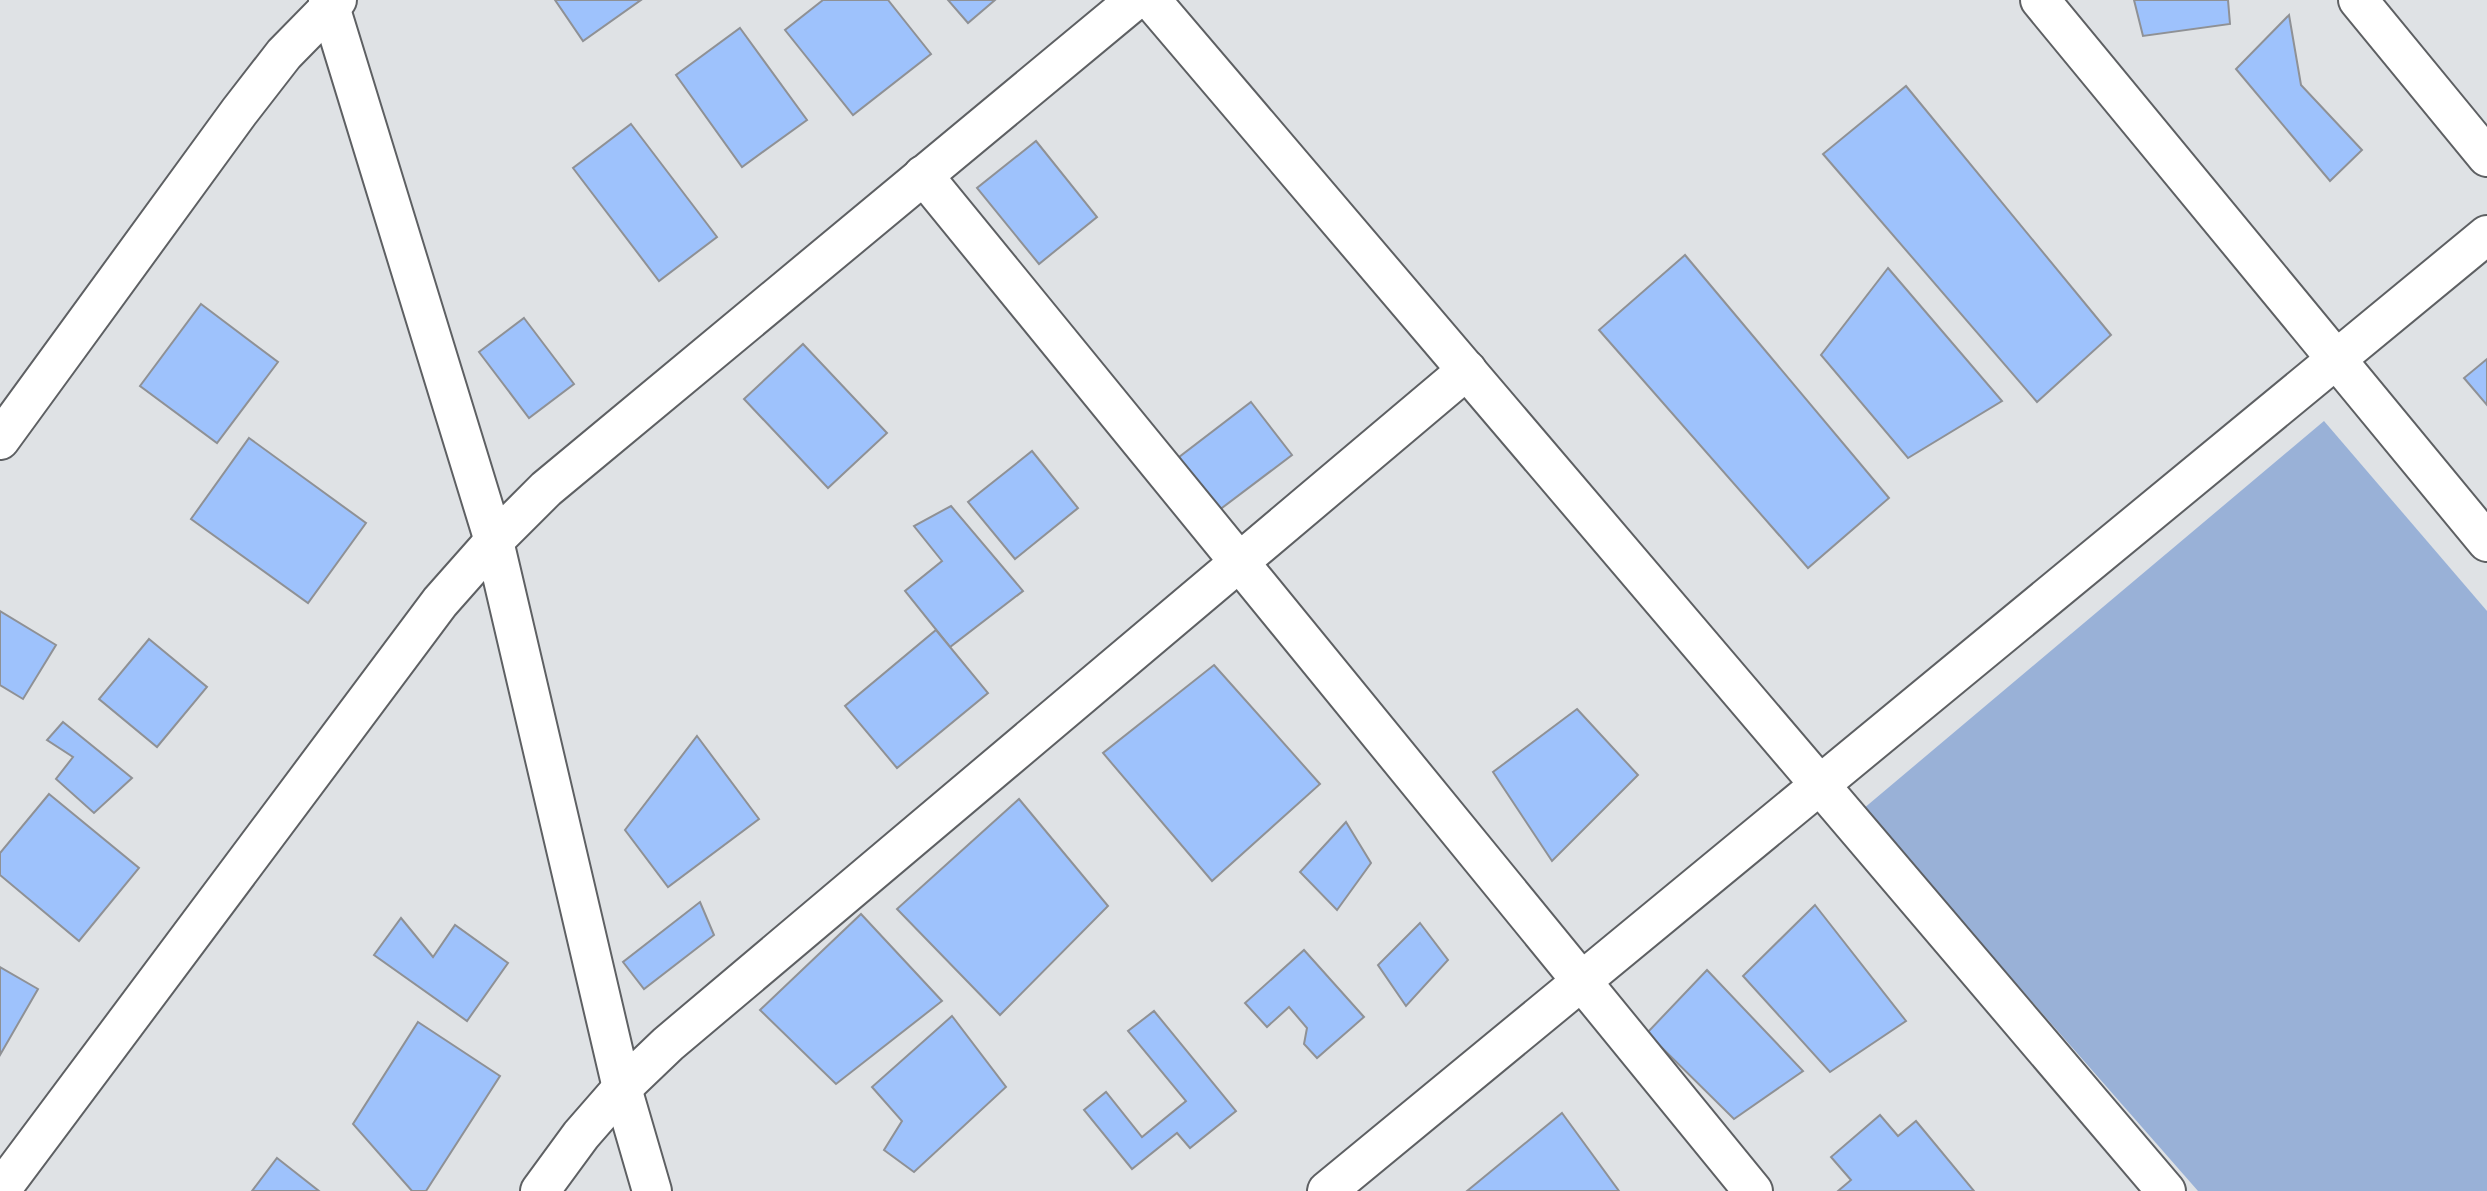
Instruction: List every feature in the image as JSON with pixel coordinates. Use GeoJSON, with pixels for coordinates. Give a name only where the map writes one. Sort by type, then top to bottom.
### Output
{"type":"FeatureCollection","features":[{"type":"Feature","properties":{"kind":"street"},"geometry":{"type":"LineString","coordinates":[[0,1191],[440,601],[494,541],[546,489],[1135,0]]}},
{"type":"Feature","properties":{"kind":"street"},"geometry":{"type":"LineString","coordinates":[[1152,0],[2165,1191]]}},
{"type":"Feature","properties":{"kind":"street"},"geometry":{"type":"LineString","coordinates":[[2040,0],[2487,542]]}},
{"type":"Feature","properties":{"kind":"street"},"geometry":{"type":"LineString","coordinates":[[2358,0],[2487,157]]}},
{"type":"Feature","properties":{"kind":"street"},"geometry":{"type":"LineString","coordinates":[[0,440],[239,112],[284,54],[331,2]]}},
{"type":"Feature","properties":{"kind":"street"},"geometry":{"type":"LineString","coordinates":[[331,2],[494,541],[622,1088],[652,1191]]}},
{"type":"Feature","properties":{"kind":"street"},"geometry":{"type":"LineString","coordinates":[[923,175],[1753,1191]]}},
{"type":"Feature","properties":{"kind":"street"},"geometry":{"type":"LineString","coordinates":[[1327,1191],[2487,235]]}},
{"type":"Feature","properties":{"kind":"street"},"geometry":{"type":"LineString","coordinates":[[540,1191],[581,1135],[622,1088],[668,1044],[1467,370]]}},
{"type":"Feature","properties":{"kind":"shaded area"},"geometry":{"type":"Polygon","coordinates":[[[2324,421],[2487,611],[2487,1191],[2198,1191],[1863,809],[2324,421]]]}},
{"type":"Feature","properties":{"kind":"building"},"geometry":{"type":"Polygon","coordinates":[[[555,0],[641,0],[583,41],[555,0]]]}},
{"type":"Feature","properties":{"kind":"building"},"geometry":{"type":"Polygon","coordinates":[[[823,0],[888,0],[931,54],[853,115],[785,30],[823,0]]]}},
{"type":"Feature","properties":{"kind":"building"},"geometry":{"type":"Polygon","coordinates":[[[948,0],[995,0],[968,23],[948,0]]]}},
{"type":"Feature","properties":{"kind":"building"},"geometry":{"type":"Polygon","coordinates":[[[2134,0],[2228,0],[2230,24],[2143,36],[2134,0]]]}},
{"type":"Feature","properties":{"kind":"building"},"geometry":{"type":"Polygon","coordinates":[[[2289,15],[2301,85],[2362,150],[2330,181],[2236,69],[2289,15]]]}},
{"type":"Feature","properties":{"kind":"building"},"geometry":{"type":"Polygon","coordinates":[[[740,28],[807,120],[742,167],[676,75],[740,28]]]}},
{"type":"Feature","properties":{"kind":"building"},"geometry":{"type":"Polygon","coordinates":[[[1906,86],[2111,335],[2037,402],[1823,154],[1906,86]]]}},
{"type":"Feature","properties":{"kind":"building"},"geometry":{"type":"Polygon","coordinates":[[[631,124],[717,237],[659,281],[573,168],[631,124]]]}},
{"type":"Feature","properties":{"kind":"building"},"geometry":{"type":"Polygon","coordinates":[[[1036,141],[1097,217],[1039,264],[977,188],[1036,141]]]}},
{"type":"Feature","properties":{"kind":"building"},"geometry":{"type":"Polygon","coordinates":[[[1685,255],[1889,498],[1808,568],[1599,330],[1685,255]]]}},
{"type":"Feature","properties":{"kind":"building"},"geometry":{"type":"Polygon","coordinates":[[[1888,268],[2002,401],[1908,458],[1821,355],[1888,268]]]}},
{"type":"Feature","properties":{"kind":"building"},"geometry":{"type":"Polygon","coordinates":[[[201,304],[278,362],[217,443],[140,386],[201,304]]]}},
{"type":"Feature","properties":{"kind":"building"},"geometry":{"type":"Polygon","coordinates":[[[524,318],[574,384],[529,418],[479,352],[524,318]]]}},
{"type":"Feature","properties":{"kind":"building"},"geometry":{"type":"Polygon","coordinates":[[[803,344],[887,433],[828,488],[744,399],[803,344]]]}},
{"type":"Feature","properties":{"kind":"building"},"geometry":{"type":"Polygon","coordinates":[[[2487,359],[2487,405],[2464,378],[2487,359]]]}},
{"type":"Feature","properties":{"kind":"building"},"geometry":{"type":"Polygon","coordinates":[[[1251,402],[1292,455],[1210,517],[1170,464],[1251,402]]]}},
{"type":"Feature","properties":{"kind":"building"},"geometry":{"type":"Polygon","coordinates":[[[249,438],[366,523],[308,603],[191,519],[249,438]]]}},
{"type":"Feature","properties":{"kind":"building"},"geometry":{"type":"Polygon","coordinates":[[[1032,451],[1078,508],[1015,559],[968,502],[1032,451]]]}},
{"type":"Feature","properties":{"kind":"building"},"geometry":{"type":"Polygon","coordinates":[[[951,506],[1023,591],[950,647],[905,591],[942,561],[914,526],[951,506]]]}},
{"type":"Feature","properties":{"kind":"building"},"geometry":{"type":"Polygon","coordinates":[[[0,611],[56,645],[23,699],[0,685],[0,611]]]}},
{"type":"Feature","properties":{"kind":"building"},"geometry":{"type":"Polygon","coordinates":[[[936,630],[988,693],[897,768],[845,706],[936,630]]]}},
{"type":"Feature","properties":{"kind":"building"},"geometry":{"type":"Polygon","coordinates":[[[149,639],[207,687],[157,747],[99,699],[149,639]]]}},
{"type":"Feature","properties":{"kind":"building"},"geometry":{"type":"Polygon","coordinates":[[[1214,665],[1320,784],[1212,881],[1103,753],[1214,665]]]}},
{"type":"Feature","properties":{"kind":"building"},"geometry":{"type":"Polygon","coordinates":[[[1577,709],[1638,775],[1552,861],[1493,772],[1577,709]]]}},
{"type":"Feature","properties":{"kind":"building"},"geometry":{"type":"Polygon","coordinates":[[[63,722],[132,778],[94,813],[56,779],[73,757],[47,740],[63,722]]]}},
{"type":"Feature","properties":{"kind":"building"},"geometry":{"type":"Polygon","coordinates":[[[697,736],[759,819],[668,887],[625,830],[697,736]]]}},
{"type":"Feature","properties":{"kind":"building"},"geometry":{"type":"Polygon","coordinates":[[[49,794],[139,868],[79,941],[0,875],[0,853],[49,794]]]}},
{"type":"Feature","properties":{"kind":"building"},"geometry":{"type":"Polygon","coordinates":[[[1019,799],[1108,906],[1000,1015],[897,909],[1019,799]]]}},
{"type":"Feature","properties":{"kind":"building"},"geometry":{"type":"Polygon","coordinates":[[[1346,822],[1371,863],[1337,910],[1300,872],[1346,822]]]}},
{"type":"Feature","properties":{"kind":"building"},"geometry":{"type":"Polygon","coordinates":[[[700,902],[714,935],[644,989],[623,962],[700,902]]]}},
{"type":"Feature","properties":{"kind":"building"},"geometry":{"type":"Polygon","coordinates":[[[1815,905],[1906,1021],[1830,1072],[1743,976],[1815,905]]]}},
{"type":"Feature","properties":{"kind":"building"},"geometry":{"type":"Polygon","coordinates":[[[861,914],[942,1001],[836,1084],[760,1010],[861,914]]]}},
{"type":"Feature","properties":{"kind":"building"},"geometry":{"type":"Polygon","coordinates":[[[401,918],[433,957],[455,925],[508,963],[467,1021],[374,955],[401,918]]]}},
{"type":"Feature","properties":{"kind":"building"},"geometry":{"type":"Polygon","coordinates":[[[1420,923],[1448,960],[1406,1006],[1378,965],[1420,923]]]}},
{"type":"Feature","properties":{"kind":"building"},"geometry":{"type":"Polygon","coordinates":[[[1304,950],[1364,1017],[1317,1058],[1304,1044],[1307,1028],[1289,1007],[1267,1027],[1245,1003],[1304,950]]]}},
{"type":"Feature","properties":{"kind":"building"},"geometry":{"type":"Polygon","coordinates":[[[0,967],[38,989],[0,1055],[0,967]]]}},
{"type":"Feature","properties":{"kind":"building"},"geometry":{"type":"Polygon","coordinates":[[[1707,970],[1803,1071],[1734,1119],[1647,1033],[1707,970]]]}},
{"type":"Feature","properties":{"kind":"building"},"geometry":{"type":"Polygon","coordinates":[[[1154,1011],[1236,1111],[1190,1148],[1177,1133],[1132,1169],[1084,1110],[1106,1092],[1142,1137],[1186,1101],[1128,1031],[1154,1011]]]}},
{"type":"Feature","properties":{"kind":"building"},"geometry":{"type":"Polygon","coordinates":[[[952,1016],[1006,1087],[914,1172],[884,1150],[902,1121],[872,1087],[952,1016]]]}},
{"type":"Feature","properties":{"kind":"building"},"geometry":{"type":"Polygon","coordinates":[[[418,1022],[500,1076],[426,1191],[412,1191],[353,1124],[418,1022]]]}},
{"type":"Feature","properties":{"kind":"building"},"geometry":{"type":"Polygon","coordinates":[[[1562,1113],[1619,1191],[1467,1191],[1562,1113]]]}},
{"type":"Feature","properties":{"kind":"building"},"geometry":{"type":"Polygon","coordinates":[[[1880,1115],[1898,1136],[1916,1121],[1974,1191],[1838,1191],[1851,1180],[1831,1157],[1880,1115]]]}},
{"type":"Feature","properties":{"kind":"building"},"geometry":{"type":"Polygon","coordinates":[[[277,1158],[319,1191],[252,1191],[277,1158]]]}}]}
